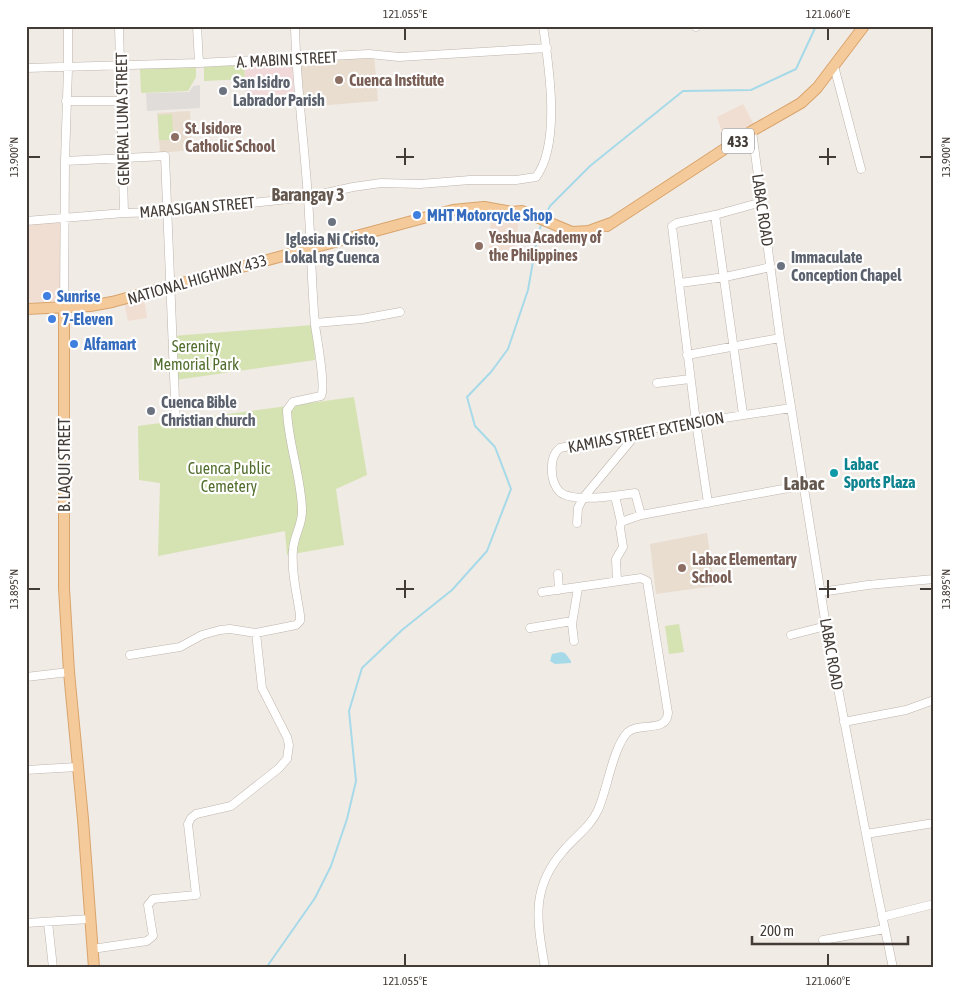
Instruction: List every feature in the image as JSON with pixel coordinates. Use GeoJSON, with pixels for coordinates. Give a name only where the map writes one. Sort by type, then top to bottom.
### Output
{"type":"FeatureCollection","features":[{"type":"Feature","properties":{"kind":"main road","name":"NATIONAL HIGHWAY 433"},"geometry":{"type":"LineString","coordinates":[[26,308],[64,308],[112,302],[453,210],[484,207],[518,214],[562,232],[583,233],[611,223],[752,131],[801,103],[817,88],[864,26]]}},
{"type":"Feature","properties":{"kind":"main road","name":"B. LAQUI STREET"},"geometry":{"type":"LineString","coordinates":[[64,308],[64,588],[69,672],[83,819],[94,968]]}},
{"type":"Feature","properties":{"kind":"street","name":"B. LAQUI STREET"},"geometry":{"type":"LineString","coordinates":[[64,308],[66,218],[64,161],[68,26]]}},
{"type":"Feature","properties":{"kind":"street","name":"GENERAL LUNA STREET"},"geometry":{"type":"LineString","coordinates":[[120,26],[120,101],[124,213]]}},
{"type":"Feature","properties":{"kind":"street"},"geometry":{"type":"LineString","coordinates":[[197,26],[199,63]]}},
{"type":"Feature","properties":{"kind":"street"},"geometry":{"type":"LineString","coordinates":[[130,655],[180,647],[202,636],[220,630],[230,629],[256,633],[296,625],[300,621],[292,566],[295,532],[302,522],[302,509],[299,479],[287,410],[293,402],[320,396],[322,393],[322,376],[315,323],[312,247],[295,58],[295,26]]}},
{"type":"Feature","properties":{"kind":"street"},"geometry":{"type":"LineString","coordinates":[[543,26],[547,48]]}},
{"type":"Feature","properties":{"kind":"street","name":"A. MABINI STREET"},"geometry":{"type":"LineString","coordinates":[[26,68],[199,63],[369,54],[399,57],[547,48]]}},
{"type":"Feature","properties":{"kind":"street","name":"MARASIGAN STREET"},"geometry":{"type":"LineString","coordinates":[[26,221],[124,213],[166,212],[308,197],[353,187],[381,184],[516,180],[536,177],[546,160],[551,110],[547,48]]}},
{"type":"Feature","properties":{"kind":"street"},"geometry":{"type":"LineString","coordinates":[[834,66],[861,169]]}},
{"type":"Feature","properties":{"kind":"street"},"geometry":{"type":"LineString","coordinates":[[66,102],[120,101]]}},
{"type":"Feature","properties":{"kind":"street","name":"LABAC ROAD"},"geometry":{"type":"LineString","coordinates":[[752,131],[780,338],[805,485],[826,626],[893,968]]}},
{"type":"Feature","properties":{"kind":"street"},"geometry":{"type":"LineString","coordinates":[[64,161],[165,156],[176,424]]}},
{"type":"Feature","properties":{"kind":"street"},"geometry":{"type":"LineString","coordinates":[[708,503],[690,379],[672,226],[677,223],[762,202]]}},
{"type":"Feature","properties":{"kind":"street"},"geometry":{"type":"LineString","coordinates":[[715,215],[743,414]]}},
{"type":"Feature","properties":{"kind":"street"},"geometry":{"type":"LineString","coordinates":[[680,283],[724,277],[771,267]]}},
{"type":"Feature","properties":{"kind":"street"},"geometry":{"type":"LineString","coordinates":[[315,323],[369,318],[400,312]]}},
{"type":"Feature","properties":{"kind":"street"},"geometry":{"type":"LineString","coordinates":[[687,355],[780,338]]}},
{"type":"Feature","properties":{"kind":"street"},"geometry":{"type":"LineString","coordinates":[[657,383],[690,379]]}},
{"type":"Feature","properties":{"kind":"street","name":"KAMIAS STREET EXTENSION"},"geometry":{"type":"LineString","coordinates":[[641,515],[635,493],[583,498],[563,494],[557,489],[552,473],[552,458],[555,452],[560,448],[638,432],[743,414],[791,408]]}},
{"type":"Feature","properties":{"kind":"street"},"geometry":{"type":"LineString","coordinates":[[577,523],[578,508],[583,498],[638,432]]}},
{"type":"Feature","properties":{"kind":"street"},"geometry":{"type":"LineString","coordinates":[[621,522],[641,515],[805,485]]}},
{"type":"Feature","properties":{"kind":"street"},"geometry":{"type":"LineString","coordinates":[[615,496],[621,522],[623,548],[616,559],[617,581]]}},
{"type":"Feature","properties":{"kind":"street"},"geometry":{"type":"LineString","coordinates":[[558,574],[559,590]]}},
{"type":"Feature","properties":{"kind":"street"},"geometry":{"type":"LineString","coordinates":[[542,592],[641,578],[647,581],[663,671],[668,719],[658,725],[634,729],[628,732],[617,751],[594,818],[551,865],[541,886],[537,906],[544,968]]}},
{"type":"Feature","properties":{"kind":"street"},"geometry":{"type":"LineString","coordinates":[[821,592],[868,585],[934,579]]}},
{"type":"Feature","properties":{"kind":"street"},"geometry":{"type":"LineString","coordinates":[[574,640],[572,621],[578,588]]}},
{"type":"Feature","properties":{"kind":"street"},"geometry":{"type":"LineString","coordinates":[[530,628],[572,621]]}},
{"type":"Feature","properties":{"kind":"street"},"geometry":{"type":"LineString","coordinates":[[791,635],[826,626]]}},
{"type":"Feature","properties":{"kind":"street"},"geometry":{"type":"LineString","coordinates":[[92,949],[151,939],[153,936],[148,905],[153,899],[196,895],[188,824],[191,818],[196,814],[231,806],[278,769],[287,759],[289,745],[287,737],[262,688],[256,633]]}},
{"type":"Feature","properties":{"kind":"street"},"geometry":{"type":"LineString","coordinates":[[26,677],[69,672]]}},
{"type":"Feature","properties":{"kind":"street"},"geometry":{"type":"LineString","coordinates":[[844,722],[906,710],[934,700]]}},
{"type":"Feature","properties":{"kind":"street"},"geometry":{"type":"LineString","coordinates":[[26,770],[77,767]]}},
{"type":"Feature","properties":{"kind":"street"},"geometry":{"type":"LineString","coordinates":[[866,834],[934,823]]}},
{"type":"Feature","properties":{"kind":"street"},"geometry":{"type":"LineString","coordinates":[[882,917],[934,904]]}},
{"type":"Feature","properties":{"kind":"street"},"geometry":{"type":"LineString","coordinates":[[26,923],[90,919]]}},
{"type":"Feature","properties":{"kind":"street"},"geometry":{"type":"LineString","coordinates":[[48,922],[53,968]]}},
{"type":"Feature","properties":{"kind":"street"},"geometry":{"type":"LineString","coordinates":[[823,940],[885,929]]}},
{"type":"Feature","properties":{"kind":"shaded area","name":"Cuenca Institute"},"geometry":{"type":"Polygon","coordinates":[[[374,55],[378,101],[304,107],[299,60],[374,55]]]}},
{"type":"Feature","properties":{"kind":"shaded area"},"geometry":{"type":"Polygon","coordinates":[[[292,62],[294,94],[246,96],[244,65],[292,62]]]}},
{"type":"Feature","properties":{"kind":"shaded area"},"geometry":{"type":"Polygon","coordinates":[[[200,85],[200,108],[147,111],[146,93],[189,92],[193,86],[200,85]]]}},
{"type":"Feature","properties":{"kind":"shaded area"},"geometry":{"type":"Polygon","coordinates":[[[743,104],[755,126],[726,144],[717,117],[743,104]]]}},
{"type":"Feature","properties":{"kind":"shaded area","name":"St. Isidore Catholic School"},"geometry":{"type":"Polygon","coordinates":[[[190,111],[192,150],[160,153],[157,113],[190,111]]]}},
{"type":"Feature","properties":{"kind":"shaded area"},"geometry":{"type":"Polygon","coordinates":[[[491,215],[519,222],[513,256],[489,249],[491,215]]]}},
{"type":"Feature","properties":{"kind":"shaded area"},"geometry":{"type":"Polygon","coordinates":[[[64,220],[63,301],[26,302],[26,224],[64,220]]]}},
{"type":"Feature","properties":{"kind":"shaded area"},"geometry":{"type":"Polygon","coordinates":[[[144,297],[147,318],[128,321],[124,302],[144,297]]]}},
{"type":"Feature","properties":{"kind":"shaded area","name":"Labac Elementary School"},"geometry":{"type":"Polygon","coordinates":[[[707,533],[714,586],[656,594],[650,544],[707,533]]]}},
{"type":"Feature","properties":{"kind":"green space"},"geometry":{"type":"Polygon","coordinates":[[[244,65],[245,79],[204,81],[204,67],[244,65]]]}},
{"type":"Feature","properties":{"kind":"green space"},"geometry":{"type":"Polygon","coordinates":[[[196,67],[196,77],[188,91],[141,93],[140,69],[196,67]]]}},
{"type":"Feature","properties":{"kind":"green space"},"geometry":{"type":"Polygon","coordinates":[[[172,114],[174,140],[159,140],[158,115],[172,114]]]}},
{"type":"Feature","properties":{"kind":"green space","name":"Serenity Memorial Park"},"geometry":{"type":"Polygon","coordinates":[[[313,325],[315,360],[175,380],[173,336],[313,325]]]}},
{"type":"Feature","properties":{"kind":"green space","name":"Cuenca Public Cemetery"},"geometry":{"type":"Polygon","coordinates":[[[354,397],[367,475],[336,489],[344,545],[287,555],[285,531],[158,556],[160,483],[139,480],[138,426],[354,397]]]}},
{"type":"Feature","properties":{"kind":"green space"},"geometry":{"type":"Polygon","coordinates":[[[679,624],[684,652],[669,654],[665,626],[679,624]]]}},
{"type":"Feature","properties":{"kind":"water"},"geometry":{"type":"Polygon","coordinates":[[[565,653],[571,663],[555,664],[550,661],[552,654],[565,653]]]}},
{"type":"Feature","properties":{"kind":"waterway"},"geometry":{"type":"LineString","coordinates":[[545,217],[550,206],[590,166],[683,91],[751,90],[796,69],[816,26]]}},
{"type":"Feature","properties":{"kind":"waterway"},"geometry":{"type":"LineString","coordinates":[[266,968],[315,898],[331,866],[347,819],[356,781],[349,711],[362,668],[402,630],[452,590],[487,551],[511,489],[495,447],[475,426],[467,397],[491,372],[508,349],[528,290],[538,233],[542,223]]}},
{"type":"Feature","properties":{"kind":"place","name":"Cuenca Institute"},"geometry":{"type":"Point","coordinates":[339,80]}},
{"type":"Feature","properties":{"kind":"place","name":"San Isidro Labrador Parish"},"geometry":{"type":"Point","coordinates":[223,91]}},
{"type":"Feature","properties":{"kind":"place","name":"St. Isidore Catholic School"},"geometry":{"type":"Point","coordinates":[175,137]}},
{"type":"Feature","properties":{"kind":"place","name":"MHT Motorcycle Shop"},"geometry":{"type":"Point","coordinates":[417,215]}},
{"type":"Feature","properties":{"kind":"place","name":"Iglesia Ni Cristo, Lokal ng Cuenca"},"geometry":{"type":"Point","coordinates":[332,222]}},
{"type":"Feature","properties":{"kind":"place","name":"Yeshua Academy of the Philippines"},"geometry":{"type":"Point","coordinates":[479,246]}},
{"type":"Feature","properties":{"kind":"place","name":"Immaculate Conception Chapel"},"geometry":{"type":"Point","coordinates":[781,266]}},
{"type":"Feature","properties":{"kind":"place","name":"Sunrise"},"geometry":{"type":"Point","coordinates":[47,296]}},
{"type":"Feature","properties":{"kind":"place","name":"7-Eleven"},"geometry":{"type":"Point","coordinates":[52,319]}},
{"type":"Feature","properties":{"kind":"place","name":"Alfamart"},"geometry":{"type":"Point","coordinates":[74,344]}},
{"type":"Feature","properties":{"kind":"place","name":"Cuenca Bible Christian church"},"geometry":{"type":"Point","coordinates":[151,411]}},
{"type":"Feature","properties":{"kind":"place","name":"Labac Sports Plaza"},"geometry":{"type":"Point","coordinates":[834,473]}},
{"type":"Feature","properties":{"kind":"place","name":"Labac Elementary School"},"geometry":{"type":"Point","coordinates":[682,568]}},
{"type":"Feature","properties":{"kind":"district","name":"Barangay 3"},"geometry":{"type":"Point","coordinates":[308,194]}},
{"type":"Feature","properties":{"kind":"district","name":"Labac"},"geometry":{"type":"Point","coordinates":[804,483]}}]}
